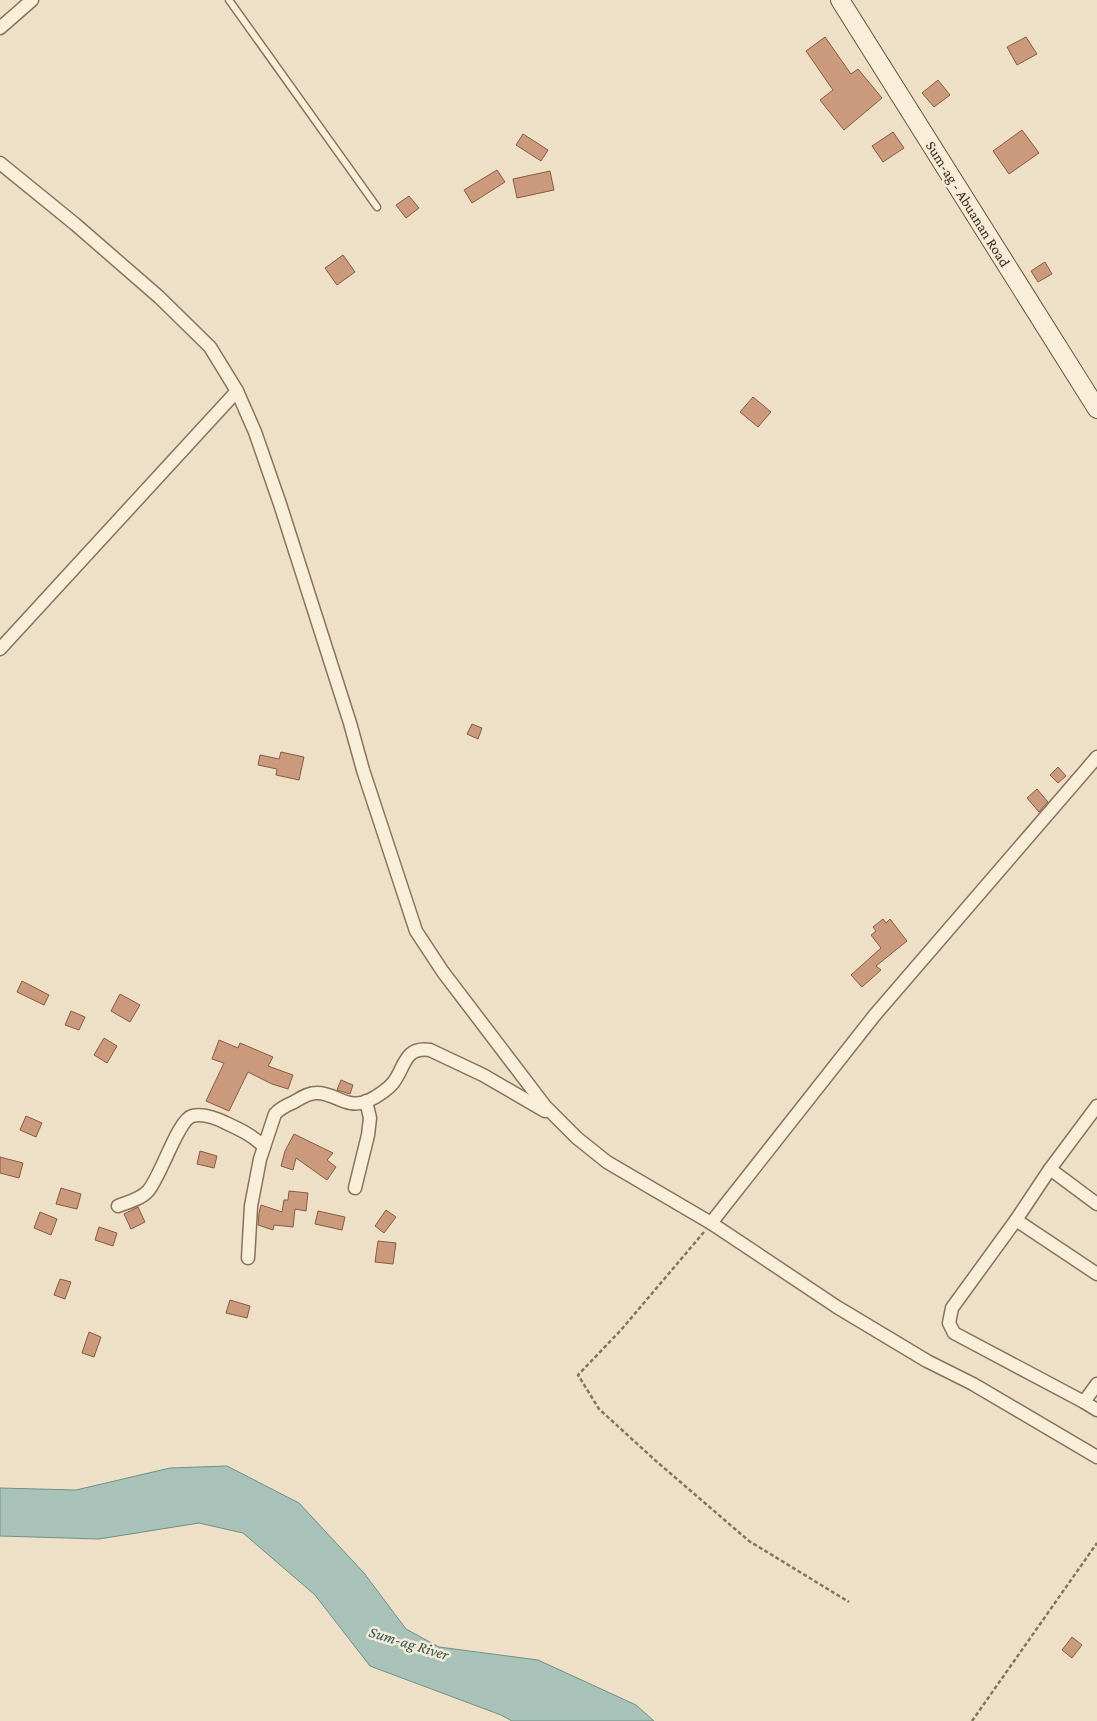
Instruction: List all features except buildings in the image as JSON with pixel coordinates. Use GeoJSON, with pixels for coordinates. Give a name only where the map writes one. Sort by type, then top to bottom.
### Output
{"type":"FeatureCollection","features":[{"type":"Feature","properties":{"kind":"main road","name":"Sum-ag - Abuanan Road"},"geometry":{"type":"LineString","coordinates":[[840,0],[1095,403]]}},
{"type":"Feature","properties":{"kind":"street"},"geometry":{"type":"LineString","coordinates":[[1,25],[32,0]]}},
{"type":"Feature","properties":{"kind":"street"},"geometry":{"type":"LineString","coordinates":[[0,163],[75,224],[210,347],[237,391],[255,432],[280,504],[350,723],[363,770],[416,931],[443,972],[537,1096],[577,1138],[607,1162],[711,1223],[837,1307],[927,1361],[973,1384],[1097,1457]]}},
{"type":"Feature","properties":{"kind":"street"},"geometry":{"type":"LineString","coordinates":[[0,649],[237,391]]}},
{"type":"Feature","properties":{"kind":"street"},"geometry":{"type":"LineString","coordinates":[[711,1223],[874,1016],[1097,757]]}},
{"type":"Feature","properties":{"kind":"street"},"geometry":{"type":"LineString","coordinates":[[248,1258],[251,1206],[264,1148],[275,1114],[279,1109],[307,1095],[319,1093],[353,1104],[366,1101],[377,1096],[392,1084],[413,1051],[425,1049],[483,1074],[556,1116]]}},
{"type":"Feature","properties":{"kind":"street"},"geometry":{"type":"LineString","coordinates":[[355,1188],[368,1135],[370,1118],[366,1101]]}},
{"type":"Feature","properties":{"kind":"street"},"geometry":{"type":"LineString","coordinates":[[1097,1106],[952,1308],[948,1323],[954,1333],[1097,1410]]}},
{"type":"Feature","properties":{"kind":"street"},"geometry":{"type":"LineString","coordinates":[[118,1206],[144,1195],[149,1190],[165,1162],[181,1125],[187,1118],[193,1115],[209,1116],[219,1120],[257,1140],[264,1148]]}},
{"type":"Feature","properties":{"kind":"street"},"geometry":{"type":"LineString","coordinates":[[1086,1122],[1097,1130]]}},
{"type":"Feature","properties":{"kind":"street"},"geometry":{"type":"LineString","coordinates":[[1050,1169],[1097,1204]]}},
{"type":"Feature","properties":{"kind":"street"},"geometry":{"type":"LineString","coordinates":[[1016,1220],[1097,1274]]}},
{"type":"Feature","properties":{"kind":"street"},"geometry":{"type":"LineString","coordinates":[[1084,1402],[1097,1384]]}},
{"type":"Feature","properties":{"kind":"lane"},"geometry":{"type":"LineString","coordinates":[[229,0],[377,207]]}},
{"type":"Feature","properties":{"kind":"path"},"geometry":{"type":"LineString","coordinates":[[711,1223],[621,1330],[578,1375],[599,1409],[749,1541],[849,1602]]}},
{"type":"Feature","properties":{"kind":"path"},"geometry":{"type":"LineString","coordinates":[[972,1721],[1097,1543]]}},
{"type":"Feature","properties":{"kind":"water","name":"Sum-ag River"},"geometry":{"type":"Polygon","coordinates":[[[227,1466],[299,1503],[364,1573],[406,1629],[439,1647],[538,1660],[636,1705],[654,1721],[512,1721],[501,1715],[370,1666],[315,1595],[243,1533],[199,1523],[99,1539],[0,1536],[0,1488],[76,1490],[170,1468],[227,1466]]]}}]}
